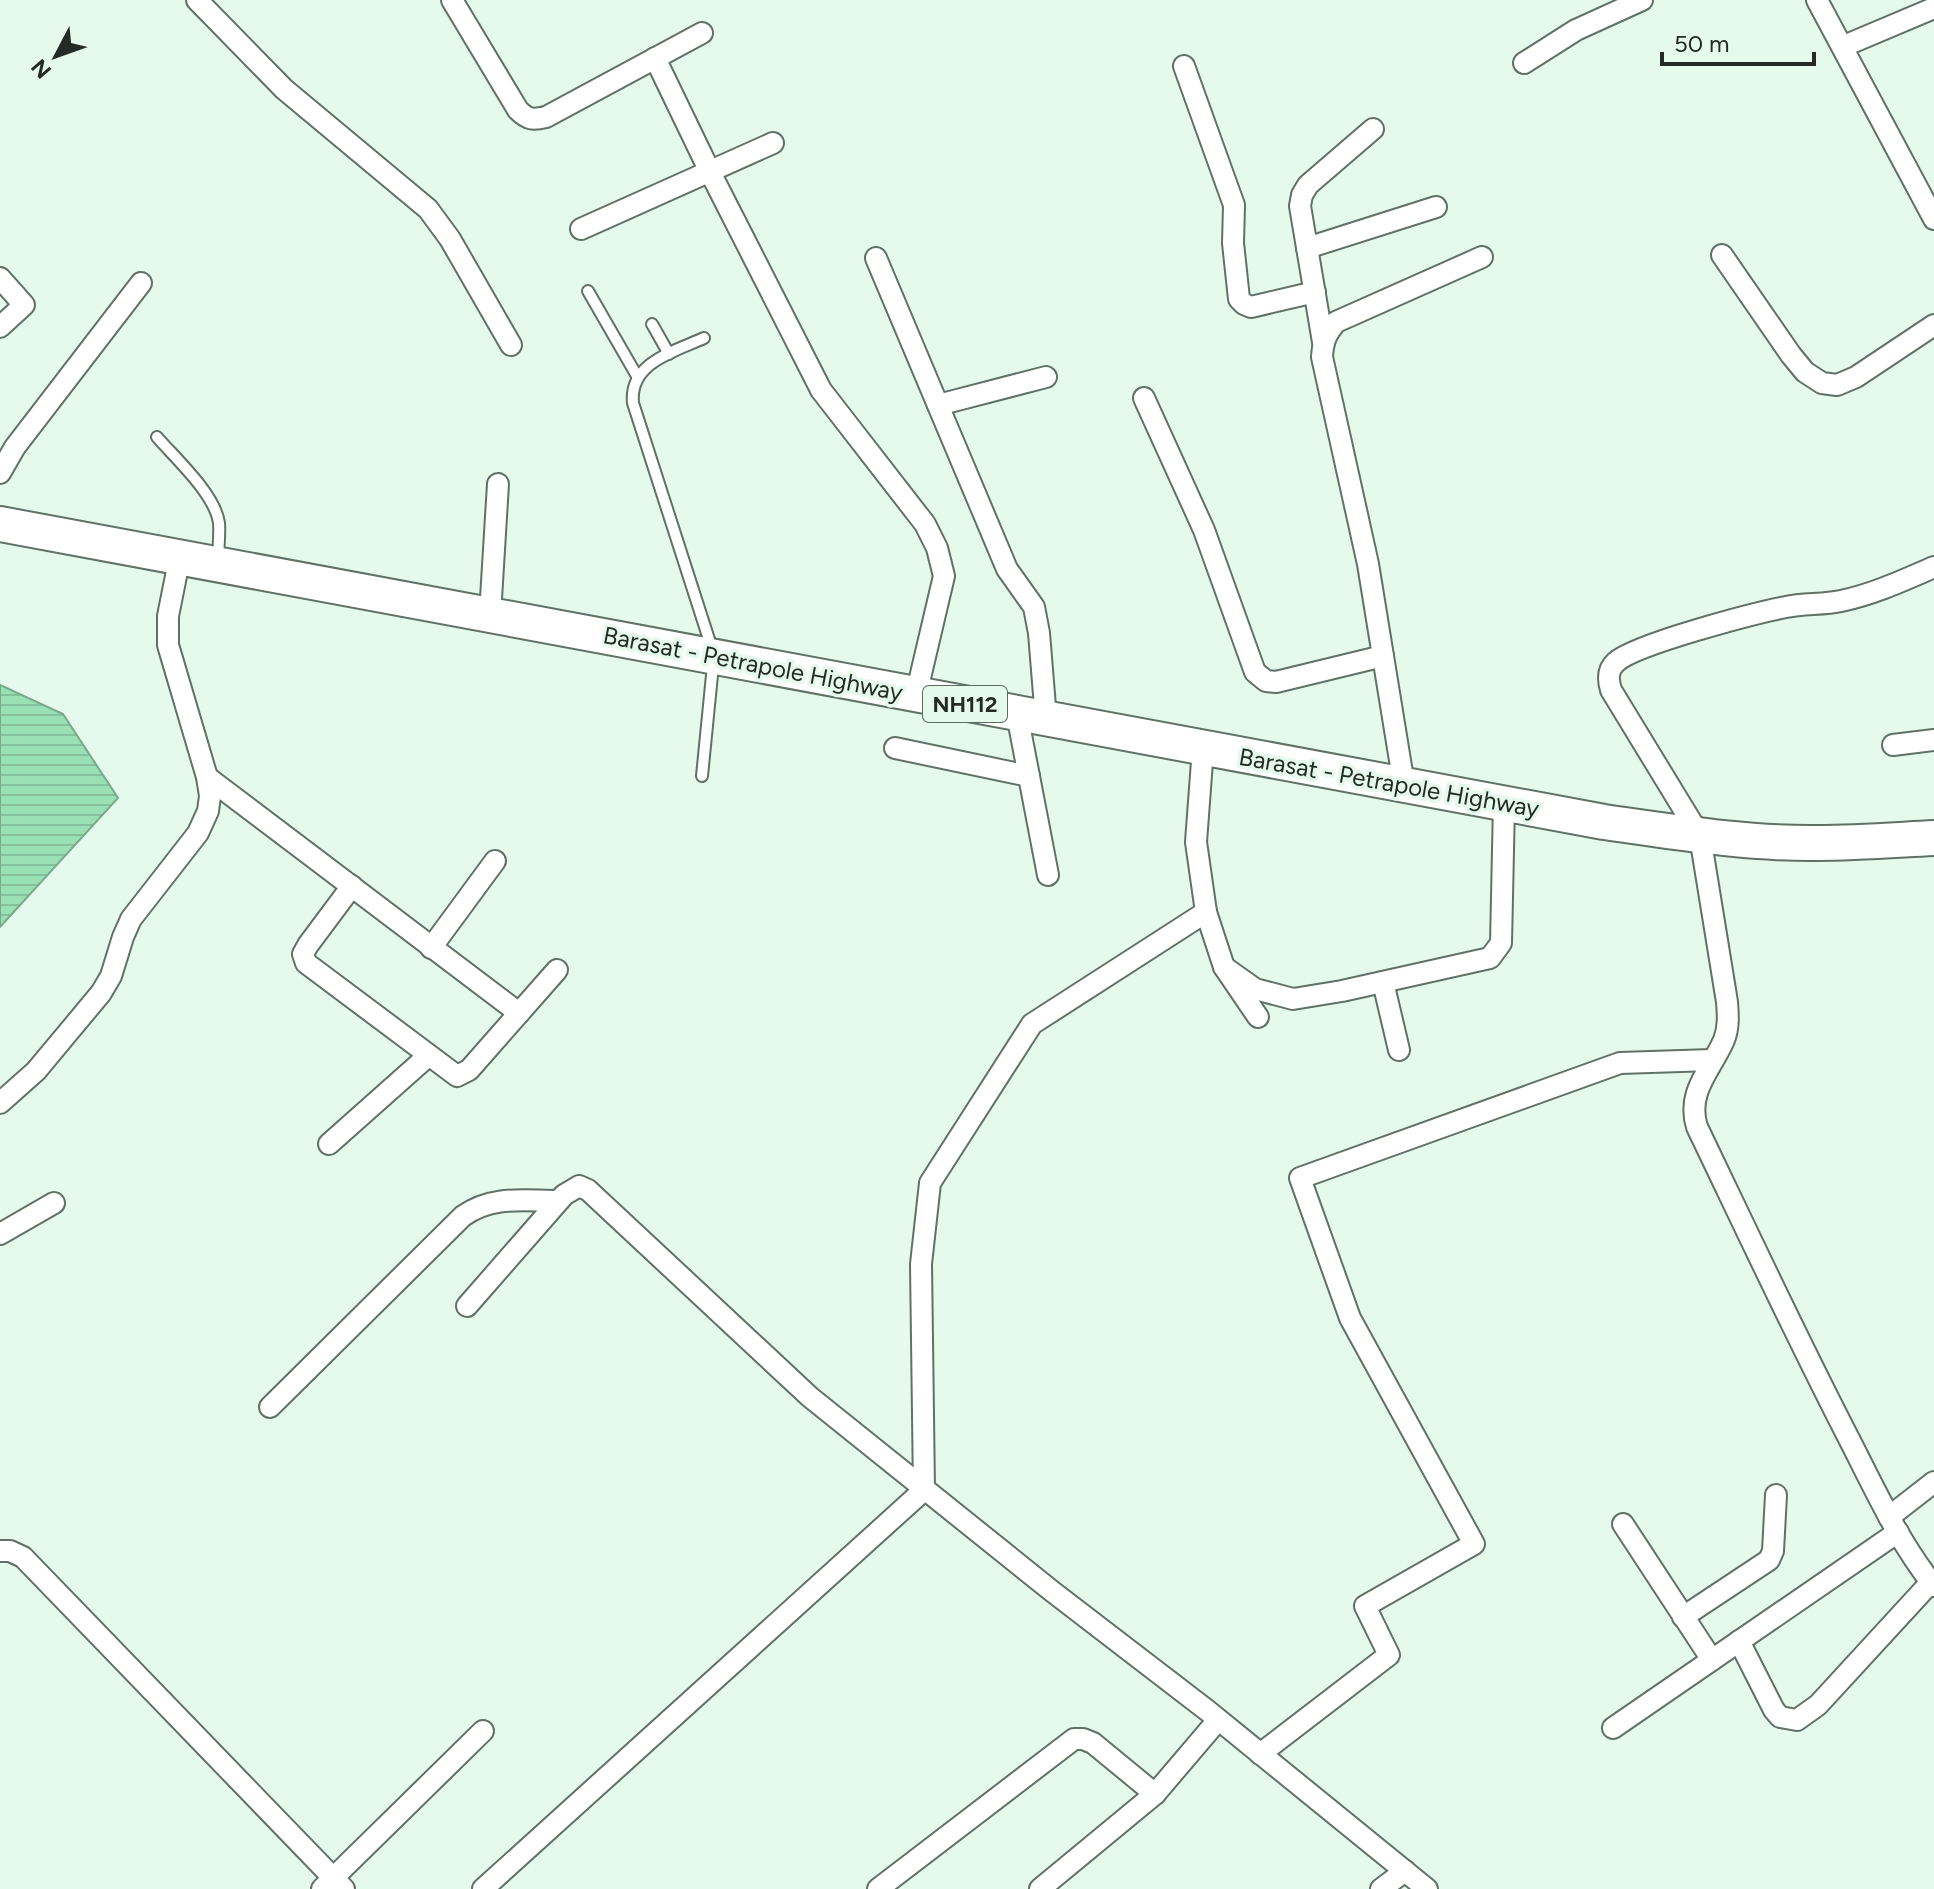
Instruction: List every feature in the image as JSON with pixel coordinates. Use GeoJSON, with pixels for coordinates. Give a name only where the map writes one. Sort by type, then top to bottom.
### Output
{"type":"FeatureCollection","features":[{"type":"Feature","properties":{"kind":"highway","name":"Barasat - Petrapole Highway"},"geometry":{"type":"LineString","coordinates":[[0,524],[1504,804],[1700,836],[1817,843],[1934,838]]}},
{"type":"Feature","properties":{"kind":"street"},"geometry":{"type":"LineString","coordinates":[[197,0],[284,89],[428,209],[450,239],[511,345]]}},
{"type":"Feature","properties":{"kind":"street"},"geometry":{"type":"LineString","coordinates":[[452,0],[518,110],[524,117],[533,120],[546,117],[702,33]]}},
{"type":"Feature","properties":{"kind":"street"},"geometry":{"type":"LineString","coordinates":[[1524,63],[1576,30],[1642,0]]}},
{"type":"Feature","properties":{"kind":"street"},"geometry":{"type":"LineString","coordinates":[[1817,0],[1934,219]]}},
{"type":"Feature","properties":{"kind":"street"},"geometry":{"type":"LineString","coordinates":[[1844,46],[1934,8]]}},
{"type":"Feature","properties":{"kind":"street"},"geometry":{"type":"LineString","coordinates":[[655,58],[821,390],[925,524],[937,548],[944,576],[916,695]]}},
{"type":"Feature","properties":{"kind":"street"},"geometry":{"type":"LineString","coordinates":[[1184,66],[1234,205],[1233,243],[1239,299],[1251,307],[1315,292]]}},
{"type":"Feature","properties":{"kind":"street"},"geometry":{"type":"LineString","coordinates":[[1373,129],[1308,185],[1300,206],[1323,342],[1322,357],[1368,564],[1404,785]]}},
{"type":"Feature","properties":{"kind":"street"},"geometry":{"type":"LineString","coordinates":[[581,229],[773,143]]}},
{"type":"Feature","properties":{"kind":"street"},"geometry":{"type":"LineString","coordinates":[[1307,248],[1436,207]]}},
{"type":"Feature","properties":{"kind":"street"},"geometry":{"type":"LineString","coordinates":[[1722,255],[1791,355],[1805,372],[1822,383],[1837,385],[1856,377],[1934,325]]}},
{"type":"Feature","properties":{"kind":"street"},"geometry":{"type":"LineString","coordinates":[[1323,342],[1336,322],[1482,257]]}},
{"type":"Feature","properties":{"kind":"street"},"geometry":{"type":"LineString","coordinates":[[876,258],[1007,569],[1034,607],[1039,633],[1029,776],[1048,875]]}},
{"type":"Feature","properties":{"kind":"street"},"geometry":{"type":"LineString","coordinates":[[0,278],[24,305],[0,327]]}},
{"type":"Feature","properties":{"kind":"street"},"geometry":{"type":"LineString","coordinates":[[0,473],[15,447],[141,283]]}},
{"type":"Feature","properties":{"kind":"street"},"geometry":{"type":"LineString","coordinates":[[938,405],[1046,377]]}},
{"type":"Feature","properties":{"kind":"street"},"geometry":{"type":"LineString","coordinates":[[1144,398],[1204,530],[1255,672],[1266,681],[1276,682],[1383,656]]}},
{"type":"Feature","properties":{"kind":"street"},"geometry":{"type":"LineString","coordinates":[[490,615],[498,484]]}},
{"type":"Feature","properties":{"kind":"street"},"geometry":{"type":"LineString","coordinates":[[0,1103],[36,1071],[101,993],[111,976],[131,919],[198,833],[208,811],[210,796],[207,777],[168,645],[168,616],[180,556]]}},
{"type":"Feature","properties":{"kind":"street"},"geometry":{"type":"LineString","coordinates":[[1739,1641],[1774,1710],[1780,1717],[1797,1720],[1818,1705],[1933,1584],[1893,1524],[1822,1388],[1697,1127],[1692,1112],[1694,1097],[1724,1040],[1728,1025],[1700,836],[1611,690],[1609,673],[1614,663],[1666,641],[1787,607],[1852,598],[1934,567]]}},
{"type":"Feature","properties":{"kind":"street"},"geometry":{"type":"LineString","coordinates":[[1893,745],[1934,740]]}},
{"type":"Feature","properties":{"kind":"street"},"geometry":{"type":"LineString","coordinates":[[895,748],[1029,776]]}},
{"type":"Feature","properties":{"kind":"street"},"geometry":{"type":"LineString","coordinates":[[1203,748],[1196,842],[1206,912],[1224,967],[1258,1017]]}},
{"type":"Feature","properties":{"kind":"street"},"geometry":{"type":"LineString","coordinates":[[207,777],[519,1013]]}},
{"type":"Feature","properties":{"kind":"street"},"geometry":{"type":"LineString","coordinates":[[1224,967],[1255,989],[1293,999],[1490,958],[1501,943],[1504,804]]}},
{"type":"Feature","properties":{"kind":"street"},"geometry":{"type":"LineString","coordinates":[[431,948],[495,861]]}},
{"type":"Feature","properties":{"kind":"street"},"geometry":{"type":"LineString","coordinates":[[352,886],[308,945],[303,954],[306,963],[457,1076],[463,1075],[557,970]]}},
{"type":"Feature","properties":{"kind":"street"},"geometry":{"type":"LineString","coordinates":[[483,1889],[924,1490],[921,1264],[930,1183],[1032,1024],[1206,912]]}},
{"type":"Feature","properties":{"kind":"street"},"geometry":{"type":"LineString","coordinates":[[1383,982],[1399,1050]]}},
{"type":"Feature","properties":{"kind":"street"},"geometry":{"type":"LineString","coordinates":[[329,1144],[428,1056]]}},
{"type":"Feature","properties":{"kind":"street"},"geometry":{"type":"LineString","coordinates":[[1260,1754],[1389,1655],[1365,1606],[1474,1544],[1350,1318],[1300,1178],[1620,1063],[1712,1060]]}},
{"type":"Feature","properties":{"kind":"street"},"geometry":{"type":"LineString","coordinates":[[467,1306],[558,1201],[579,1186],[588,1190],[810,1397],[1427,1889]]}},
{"type":"Feature","properties":{"kind":"street"},"geometry":{"type":"LineString","coordinates":[[270,1407],[463,1216],[489,1202],[558,1201]]}},
{"type":"Feature","properties":{"kind":"street"},"geometry":{"type":"LineString","coordinates":[[0,1234],[54,1203]]}},
{"type":"Feature","properties":{"kind":"street"},"geometry":{"type":"LineString","coordinates":[[1613,1728],[1739,1641],[1893,1524],[1934,1482]]}},
{"type":"Feature","properties":{"kind":"street"},"geometry":{"type":"LineString","coordinates":[[1683,1617],[1769,1560],[1773,1551],[1776,1495]]}},
{"type":"Feature","properties":{"kind":"street"},"geometry":{"type":"LineString","coordinates":[[1623,1524],[1712,1660]]}},
{"type":"Feature","properties":{"kind":"street"},"geometry":{"type":"LineString","coordinates":[[0,1551],[10,1551],[23,1557],[333,1885],[483,1731]]}},
{"type":"Feature","properties":{"kind":"street"},"geometry":{"type":"LineString","coordinates":[[1040,1889],[1155,1794],[1218,1720]]}},
{"type":"Feature","properties":{"kind":"street"},"geometry":{"type":"LineString","coordinates":[[878,1889],[1074,1739],[1093,1743],[1155,1794]]}},
{"type":"Feature","properties":{"kind":"street"},"geometry":{"type":"LineString","coordinates":[[1381,1889],[1405,1871]]}},
{"type":"Feature","properties":{"kind":"lane"},"geometry":{"type":"LineString","coordinates":[[588,291],[637,376]]}},
{"type":"Feature","properties":{"kind":"lane"},"geometry":{"type":"LineString","coordinates":[[652,324],[669,354]]}},
{"type":"Feature","properties":{"kind":"lane"},"geometry":{"type":"LineString","coordinates":[[702,776],[714,655],[633,403],[632,387],[644,369],[704,338]]}},
{"type":"Feature","properties":{"kind":"lane"},"geometry":{"type":"LineString","coordinates":[[157,437],[207,494],[215,509],[219,521],[218,563]]}},
{"type":"Feature","properties":{"kind":"shaded area"},"geometry":{"type":"Polygon","coordinates":[[[0,685],[63,714],[118,798],[0,927],[0,685]]]}}]}
